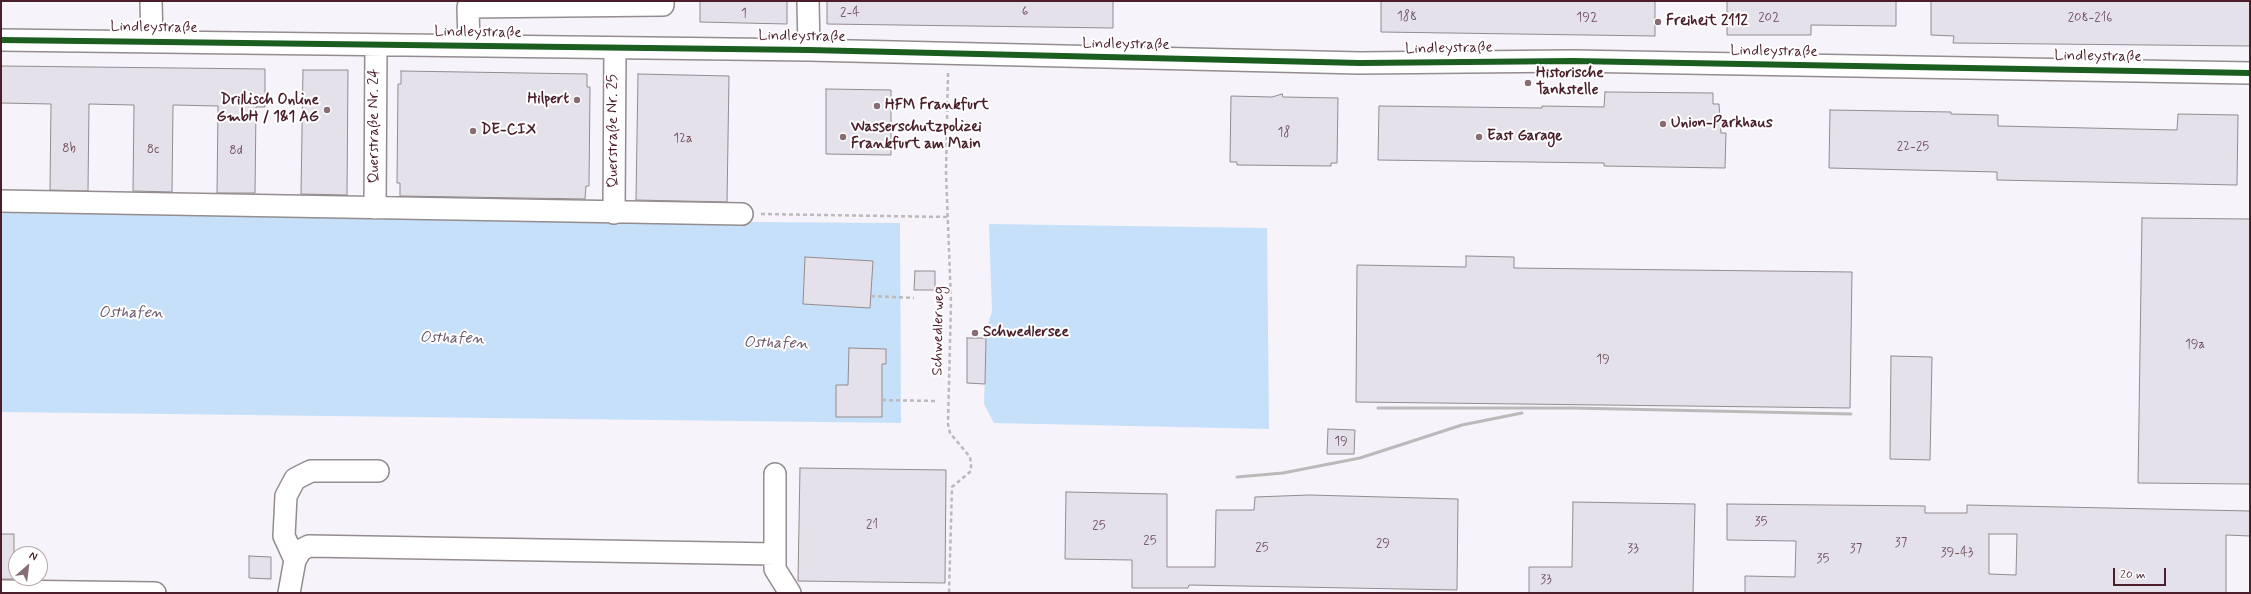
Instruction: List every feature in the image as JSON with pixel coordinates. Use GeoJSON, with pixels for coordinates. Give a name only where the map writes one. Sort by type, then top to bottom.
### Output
{"type":"FeatureCollection","features":[{"type":"Feature","properties":{"kind":"street"},"geometry":{"type":"LineString","coordinates":[[151,1],[152,41]]}},
{"type":"Feature","properties":{"kind":"street"},"geometry":{"type":"LineString","coordinates":[[469,46],[468,7],[663,5],[663,1]]}},
{"type":"Feature","properties":{"kind":"street"},"geometry":{"type":"LineString","coordinates":[[808,1],[809,50]]}},
{"type":"Feature","properties":{"kind":"street","name":"Lindleystraße"},"geometry":{"type":"LineString","coordinates":[[1,40],[809,50],[1360,63],[1573,61],[2250,73]]}},
{"type":"Feature","properties":{"kind":"street","name":"Querstraße Nr. 24"},"geometry":{"type":"LineString","coordinates":[[375,208],[376,45]]}},
{"type":"Feature","properties":{"kind":"street","name":"Querstraße Nr. 25"},"geometry":{"type":"LineString","coordinates":[[614,213],[615,48]]}},
{"type":"Feature","properties":{"kind":"street"},"geometry":{"type":"LineString","coordinates":[[1,201],[614,213],[742,214]]}},
{"type":"Feature","properties":{"kind":"street"},"geometry":{"type":"LineString","coordinates":[[295,560],[284,536],[286,496],[295,479],[311,471],[378,471]]}},
{"type":"Feature","properties":{"kind":"street"},"geometry":{"type":"LineString","coordinates":[[775,474],[775,569],[790,593]]}},
{"type":"Feature","properties":{"kind":"street"},"geometry":{"type":"LineString","coordinates":[[289,593],[295,560],[301,550],[309,546],[775,554]]}},
{"type":"Feature","properties":{"kind":"street"},"geometry":{"type":"LineString","coordinates":[[1,591],[155,593]]}},
{"type":"Feature","properties":{"kind":"path"},"geometry":{"type":"LineString","coordinates":[[742,214],[948,217]]}},
{"type":"Feature","properties":{"kind":"path"},"geometry":{"type":"LineString","coordinates":[[871,296],[914,298]]}},
{"type":"Feature","properties":{"kind":"path"},"geometry":{"type":"LineString","coordinates":[[882,400],[935,401]]}},
{"type":"Feature","properties":{"kind":"shaded area","name":"Osthafen"},"geometry":{"type":"Polygon","coordinates":[[[1,1],[2250,1],[2250,593],[1,593],[1,1]]]}},
{"type":"Feature","properties":{"kind":"water","name":"Osthafen"},"geometry":{"type":"Polygon","coordinates":[[[1,212],[594,221],[900,223],[901,423],[1,412],[1,212]]]}},
{"type":"Feature","properties":{"kind":"water","name":"Schwedlersee"},"geometry":{"type":"Polygon","coordinates":[[[989,224],[1267,228],[1269,429],[994,423],[984,404],[986,339],[984,338],[992,311],[989,224]]]}},
{"type":"Feature","properties":{"kind":"building"},"geometry":{"type":"Polygon","coordinates":[[[700,1],[787,1],[787,24],[700,22],[700,1]]]}},
{"type":"Feature","properties":{"kind":"building"},"geometry":{"type":"Polygon","coordinates":[[[827,1],[1113,1],[1113,28],[827,24],[827,1]]]}},
{"type":"Feature","properties":{"kind":"building"},"geometry":{"type":"Polygon","coordinates":[[[1381,1],[1655,1],[1655,36],[1381,32],[1381,1]]]}},
{"type":"Feature","properties":{"kind":"building"},"geometry":{"type":"Polygon","coordinates":[[[1727,1],[1896,1],[1896,26],[1811,25],[1811,35],[1727,35],[1727,1]]]}},
{"type":"Feature","properties":{"kind":"building"},"geometry":{"type":"Polygon","coordinates":[[[1931,1],[2250,1],[2250,46],[1953,43],[1954,36],[1931,35],[1931,1]]]}},
{"type":"Feature","properties":{"kind":"building"},"geometry":{"type":"Polygon","coordinates":[[[1,66],[265,69],[265,107],[256,107],[255,193],[217,193],[218,106],[173,105],[172,192],[133,191],[134,105],[89,104],[88,191],[50,190],[51,104],[1,103],[1,66]]]}},
{"type":"Feature","properties":{"kind":"building"},"geometry":{"type":"Polygon","coordinates":[[[303,70],[348,70],[347,195],[301,194],[303,70]]]}},
{"type":"Feature","properties":{"kind":"building"},"geometry":{"type":"Polygon","coordinates":[[[401,71],[587,74],[587,87],[590,87],[589,186],[586,186],[585,199],[400,196],[400,183],[397,183],[398,84],[401,84],[401,71]]]}},
{"type":"Feature","properties":{"kind":"building"},"geometry":{"type":"Polygon","coordinates":[[[638,74],[729,76],[727,202],[636,200],[638,74]]]}},
{"type":"Feature","properties":{"kind":"building"},"geometry":{"type":"Polygon","coordinates":[[[826,89],[891,90],[891,155],[826,154],[826,89]]]}},
{"type":"Feature","properties":{"kind":"building"},"geometry":{"type":"Polygon","coordinates":[[[1605,92],[1713,93],[1713,104],[1719,104],[1721,133],[1726,133],[1725,168],[1604,166],[1604,163],[1378,160],[1379,106],[1542,108],[1542,106],[1604,107],[1605,92]]]}},
{"type":"Feature","properties":{"kind":"building"},"geometry":{"type":"Polygon","coordinates":[[[1282,94],[1283,97],[1338,98],[1337,163],[1331,163],[1331,166],[1237,165],[1237,162],[1230,162],[1231,96],[1272,97],[1282,94]]]}},
{"type":"Feature","properties":{"kind":"building"},"geometry":{"type":"Polygon","coordinates":[[[1830,110],[1951,112],[1951,114],[1998,115],[1998,126],[2177,130],[2178,114],[2238,115],[2237,185],[1997,180],[1997,172],[1829,168],[1830,110]]]}},
{"type":"Feature","properties":{"kind":"building"},"geometry":{"type":"Polygon","coordinates":[[[2142,218],[2250,219],[2250,484],[2138,483],[2142,218]]]}},
{"type":"Feature","properties":{"kind":"building"},"geometry":{"type":"Polygon","coordinates":[[[1466,256],[1514,257],[1514,268],[1852,272],[1850,408],[1356,402],[1357,265],[1466,267],[1466,256]]]}},
{"type":"Feature","properties":{"kind":"building"},"geometry":{"type":"Polygon","coordinates":[[[805,257],[873,261],[870,308],[803,304],[805,257]]]}},
{"type":"Feature","properties":{"kind":"building"},"geometry":{"type":"Polygon","coordinates":[[[915,271],[935,271],[935,290],[914,290],[915,271]]]}},
{"type":"Feature","properties":{"kind":"building"},"geometry":{"type":"Polygon","coordinates":[[[967,338],[986,338],[985,384],[967,383],[967,338]]]}},
{"type":"Feature","properties":{"kind":"building"},"geometry":{"type":"Polygon","coordinates":[[[849,348],[886,349],[886,364],[882,364],[882,417],[836,417],[836,385],[848,385],[849,348]]]}},
{"type":"Feature","properties":{"kind":"building"},"geometry":{"type":"Polygon","coordinates":[[[1891,356],[1932,357],[1930,460],[1890,459],[1891,356]]]}},
{"type":"Feature","properties":{"kind":"building"},"geometry":{"type":"Polygon","coordinates":[[[1328,429],[1355,430],[1354,454],[1327,454],[1328,429]]]}},
{"type":"Feature","properties":{"kind":"building"},"geometry":{"type":"Polygon","coordinates":[[[800,468],[946,470],[945,583],[798,581],[800,468]]]}},
{"type":"Feature","properties":{"kind":"building"},"geometry":{"type":"Polygon","coordinates":[[[1066,492],[1167,494],[1167,567],[1215,567],[1216,510],[1254,510],[1255,497],[1309,495],[1458,499],[1457,590],[1189,585],[1188,588],[1132,588],[1132,560],[1065,559],[1066,492]]]}},
{"type":"Feature","properties":{"kind":"building"},"geometry":{"type":"Polygon","coordinates":[[[1573,502],[1695,504],[1693,593],[1529,593],[1529,567],[1572,567],[1573,502]]]}},
{"type":"Feature","properties":{"kind":"building"},"geometry":{"type":"Polygon","coordinates":[[[1727,504],[1925,506],[1925,513],[1967,513],[1967,505],[2250,511],[2250,536],[2226,535],[2226,593],[1745,593],[1745,576],[1795,577],[1796,541],[1727,540],[1727,504]],[[1989,534],[1989,574],[2016,575],[2017,534],[1989,534]]]}},
{"type":"Feature","properties":{"kind":"building"},"geometry":{"type":"Polygon","coordinates":[[[1,534],[14,534],[14,546],[8,546],[8,579],[1,579],[1,534]]]}},
{"type":"Feature","properties":{"kind":"building"},"geometry":{"type":"Polygon","coordinates":[[[249,556],[271,557],[271,579],[249,578],[249,556]]]}},
{"type":"Feature","properties":{"kind":"railway"},"geometry":{"type":"LineString","coordinates":[[1378,408],[1573,408],[1851,414]]}},
{"type":"Feature","properties":{"kind":"railway"},"geometry":{"type":"LineString","coordinates":[[1237,477],[1283,473],[1360,458],[1462,425],[1522,413]]}},
{"type":"Feature","properties":{"kind":"cycle path"},"geometry":{"type":"LineString","coordinates":[[1,40],[809,50],[1360,63],[1573,61],[2250,73]]}},
{"type":"Feature","properties":{"kind":"place","name":"Freiheit 2112"},"geometry":{"type":"Point","coordinates":[1658,22]}},
{"type":"Feature","properties":{"kind":"place","name":"Historische Tankstelle"},"geometry":{"type":"Point","coordinates":[1528,83]}},
{"type":"Feature","properties":{"kind":"place","name":"Hilpert"},"geometry":{"type":"Point","coordinates":[577,100]}},
{"type":"Feature","properties":{"kind":"place","name":"HFM Frankfurt"},"geometry":{"type":"Point","coordinates":[877,106]}},
{"type":"Feature","properties":{"kind":"place","name":"Drillisch Online GmbH / 1&1 AG"},"geometry":{"type":"Point","coordinates":[327,110]}},
{"type":"Feature","properties":{"kind":"place","name":"Union-Parkhaus"},"geometry":{"type":"Point","coordinates":[1663,124]}},
{"type":"Feature","properties":{"kind":"place","name":"DE-CIX"},"geometry":{"type":"Point","coordinates":[473,131]}},
{"type":"Feature","properties":{"kind":"place","name":"Wasserschutzpolizei Frankfurt am Main"},"geometry":{"type":"Point","coordinates":[843,137]}},
{"type":"Feature","properties":{"kind":"place","name":"East Garage"},"geometry":{"type":"Point","coordinates":[1479,137]}},
{"type":"Feature","properties":{"kind":"place","name":"Schwedlersee"},"geometry":{"type":"Point","coordinates":[975,333]}}]}
